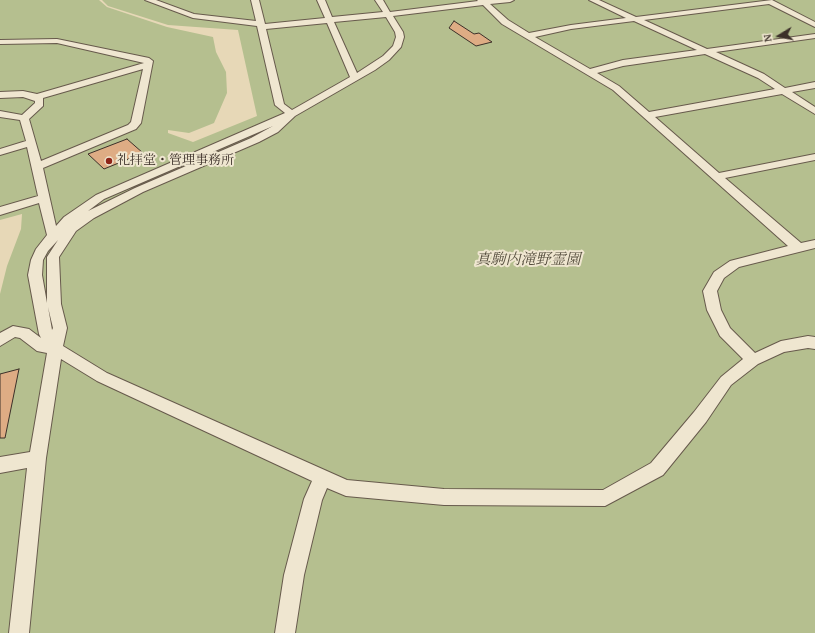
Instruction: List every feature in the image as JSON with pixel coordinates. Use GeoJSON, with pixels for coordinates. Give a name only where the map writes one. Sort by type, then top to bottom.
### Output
{"type":"FeatureCollection","features":[{"type":"Feature","properties":{"kind":"lane"},"geometry":{"type":"LineString","coordinates":[[149,0],[193,16],[262,26],[388,14],[482,2],[510,0]]}},
{"type":"Feature","properties":{"kind":"lane"},"geometry":{"type":"LineString","coordinates":[[255,0],[280,105],[292,114]]}},
{"type":"Feature","properties":{"kind":"lane"},"geometry":{"type":"LineString","coordinates":[[321,0],[355,78]]}},
{"type":"Feature","properties":{"kind":"lane"},"geometry":{"type":"LineString","coordinates":[[379,0],[399,32],[400,37],[396,47],[386,58],[355,78],[292,114],[100,198],[68,220],[53,235],[40,254],[35,275],[46,334],[55,348],[102,377],[346,488],[444,497],[605,498],[657,469],[700,417],[726,381],[753,360],[781,347],[808,342],[815,343]]}},
{"type":"Feature","properties":{"kind":"lane"},"geometry":{"type":"LineString","coordinates":[[593,0],[633,20],[708,51],[761,76],[815,111]]}},
{"type":"Feature","properties":{"kind":"lane"},"geometry":{"type":"LineString","coordinates":[[527,36],[571,26],[633,20],[768,1],[815,26]]}},
{"type":"Feature","properties":{"kind":"lane"},"geometry":{"type":"LineString","coordinates":[[482,2],[505,22],[616,88],[649,115],[798,248]]}},
{"type":"Feature","properties":{"kind":"lane"},"geometry":{"type":"LineString","coordinates":[[589,72],[623,63],[815,36]]}},
{"type":"Feature","properties":{"kind":"lane"},"geometry":{"type":"LineString","coordinates":[[0,42],[57,41],[149,62],[136,123],[132,127],[37,167]]}},
{"type":"Feature","properties":{"kind":"lane"},"geometry":{"type":"LineString","coordinates":[[0,95],[24,94],[37,97],[148,65]]}},
{"type":"Feature","properties":{"kind":"lane"},"geometry":{"type":"LineString","coordinates":[[649,115],[815,85]]}},
{"type":"Feature","properties":{"kind":"lane"},"geometry":{"type":"LineString","coordinates":[[24,118],[40,104],[40,100],[37,97]]}},
{"type":"Feature","properties":{"kind":"lane"},"geometry":{"type":"LineString","coordinates":[[0,114],[24,118]]}},
{"type":"Feature","properties":{"kind":"lane"},"geometry":{"type":"LineString","coordinates":[[19,633],[37,458],[55,348],[60,328],[54,304],[54,257],[72,228],[107,205],[255,140],[274,130],[292,114]]}},
{"type":"Feature","properties":{"kind":"lane"},"geometry":{"type":"LineString","coordinates":[[24,118],[53,235]]}},
{"type":"Feature","properties":{"kind":"lane"},"geometry":{"type":"LineString","coordinates":[[0,152],[31,143]]}},
{"type":"Feature","properties":{"kind":"lane"},"geometry":{"type":"LineString","coordinates":[[718,176],[815,157]]}},
{"type":"Feature","properties":{"kind":"lane"},"geometry":{"type":"LineString","coordinates":[[0,211],[43,198]]}},
{"type":"Feature","properties":{"kind":"lane"},"geometry":{"type":"LineString","coordinates":[[53,235],[66,236]]}},
{"type":"Feature","properties":{"kind":"lane"},"geometry":{"type":"LineString","coordinates":[[753,360],[725,332],[714,310],[710,291],[719,275],[735,264],[815,244]]}},
{"type":"Feature","properties":{"kind":"lane"},"geometry":{"type":"LineString","coordinates":[[0,340],[7,329],[24,333],[42,347],[55,348]]}},
{"type":"Feature","properties":{"kind":"lane"},"geometry":{"type":"LineString","coordinates":[[0,465],[37,458]]}},
{"type":"Feature","properties":{"kind":"lane"},"geometry":{"type":"LineString","coordinates":[[285,633],[294,575],[313,499],[323,478]]}},
{"type":"Feature","properties":{"kind":"green space","name":"真駒内滝野霊園"},"geometry":{"type":"Polygon","coordinates":[[[0,0],[99,0],[107,7],[167,27],[213,37],[216,52],[226,72],[227,93],[214,123],[189,133],[168,130],[168,133],[193,142],[257,116],[238,30],[168,25],[108,6],[102,0],[815,0],[815,633],[0,633],[0,294],[7,266],[21,229],[22,214],[0,220],[0,0]]]}},
{"type":"Feature","properties":{"kind":"building"},"geometry":{"type":"Polygon","coordinates":[[[454,21],[474,34],[479,33],[492,42],[476,46],[449,28],[454,21]]]}},
{"type":"Feature","properties":{"kind":"building","name":"礼拝堂・管理事務所"},"geometry":{"type":"Polygon","coordinates":[[[127,139],[143,153],[104,169],[88,154],[127,139]]]}},
{"type":"Feature","properties":{"kind":"building"},"geometry":{"type":"Polygon","coordinates":[[[19,369],[5,438],[0,438],[0,374],[19,369]]]}},
{"type":"Feature","properties":{"kind":"place","name":"礼拝堂・管理事務所"},"geometry":{"type":"Point","coordinates":[109,161]}}]}
